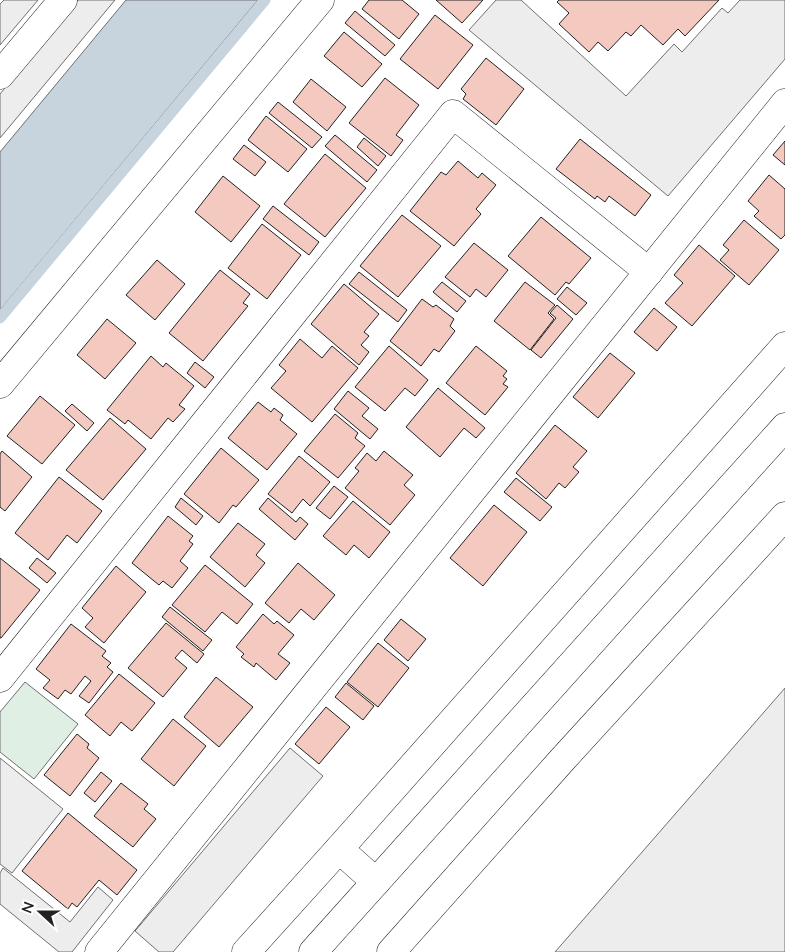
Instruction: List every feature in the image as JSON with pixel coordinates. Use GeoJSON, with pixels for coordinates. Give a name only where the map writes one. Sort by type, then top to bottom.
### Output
{"type":"FeatureCollection","features":[{"type":"Feature","properties":{"kind":"street"},"geometry":{"type":"LineString","coordinates":[[0,75],[63,0]]}},
{"type":"Feature","properties":{"kind":"street"},"geometry":{"type":"LineString","coordinates":[[0,384],[320,0]]}},
{"type":"Feature","properties":{"kind":"street"},"geometry":{"type":"LineString","coordinates":[[98,952],[785,103]]}},
{"type":"Feature","properties":{"kind":"street"},"geometry":{"type":"LineString","coordinates":[[0,678],[453,114],[649,272]]}},
{"type":"Feature","properties":{"kind":"street"},"geometry":{"type":"LineString","coordinates":[[246,952],[340,849],[785,346]]}},
{"type":"Feature","properties":{"kind":"street"},"geometry":{"type":"LineString","coordinates":[[313,952],[785,427]]}},
{"type":"Feature","properties":{"kind":"street"},"geometry":{"type":"LineString","coordinates":[[391,952],[785,516]]}},
{"type":"Feature","properties":{"kind":"street"},"geometry":{"type":"LineString","coordinates":[[340,849],[376,882]]}},
{"type":"Feature","properties":{"kind":"green space"},"geometry":{"type":"Polygon","coordinates":[[[25,682],[78,724],[34,779],[0,752],[0,712],[25,682]]]}},
{"type":"Feature","properties":{"kind":"shaded area"},"geometry":{"type":"Polygon","coordinates":[[[4,0],[38,0],[0,45],[0,4],[4,0]]]}},
{"type":"Feature","properties":{"kind":"shaded area"},"geometry":{"type":"Polygon","coordinates":[[[78,0],[115,0],[0,138],[0,94],[78,0]]]}},
{"type":"Feature","properties":{"kind":"shaded area"},"geometry":{"type":"Polygon","coordinates":[[[126,0],[258,0],[0,310],[0,152],[126,0]]]}},
{"type":"Feature","properties":{"kind":"shaded area"},"geometry":{"type":"Polygon","coordinates":[[[496,0],[521,0],[626,96],[674,44],[682,52],[722,8],[728,13],[740,0],[785,0],[785,59],[668,196],[469,30],[496,0]]]}},
{"type":"Feature","properties":{"kind":"shaded area"},"geometry":{"type":"Polygon","coordinates":[[[785,688],[785,952],[555,952],[785,688]]]}},
{"type":"Feature","properties":{"kind":"shaded area"},"geometry":{"type":"Polygon","coordinates":[[[290,748],[323,776],[173,952],[159,952],[135,931],[290,748]]]}},
{"type":"Feature","properties":{"kind":"shaded area"},"geometry":{"type":"Polygon","coordinates":[[[0,758],[63,809],[12,873],[0,864],[0,758]]]}},
{"type":"Feature","properties":{"kind":"shaded area"},"geometry":{"type":"Polygon","coordinates":[[[3,868],[70,922],[98,887],[113,900],[72,952],[59,952],[0,904],[0,873],[3,868]]]}},
{"type":"Feature","properties":{"kind":"building"},"geometry":{"type":"Polygon","coordinates":[[[369,0],[402,0],[419,14],[399,39],[362,9],[369,0]]]}},
{"type":"Feature","properties":{"kind":"building"},"geometry":{"type":"Polygon","coordinates":[[[436,0],[483,0],[462,23],[436,0]]]}},
{"type":"Feature","properties":{"kind":"building"},"geometry":{"type":"Polygon","coordinates":[[[559,0],[719,0],[685,36],[678,29],[663,45],[641,25],[631,36],[626,32],[608,51],[598,42],[589,52],[559,24],[569,13],[557,2],[559,0]]]}},
{"type":"Feature","properties":{"kind":"building"},"geometry":{"type":"Polygon","coordinates":[[[355,11],[395,45],[385,56],[345,23],[355,11]]]}},
{"type":"Feature","properties":{"kind":"building"},"geometry":{"type":"Polygon","coordinates":[[[435,15],[473,45],[438,89],[400,59],[435,15]]]}},
{"type":"Feature","properties":{"kind":"building"},"geometry":{"type":"Polygon","coordinates":[[[344,32],[382,64],[362,87],[324,56],[344,32]]]}},
{"type":"Feature","properties":{"kind":"building"},"geometry":{"type":"Polygon","coordinates":[[[486,58],[524,89],[496,125],[463,99],[466,94],[461,89],[486,58]]]}},
{"type":"Feature","properties":{"kind":"building"},"geometry":{"type":"Polygon","coordinates":[[[385,78],[419,105],[396,135],[403,140],[391,156],[349,123],[385,78]]]}},
{"type":"Feature","properties":{"kind":"building"},"geometry":{"type":"Polygon","coordinates":[[[311,79],[346,107],[327,131],[293,102],[311,79]]]}},
{"type":"Feature","properties":{"kind":"building"},"geometry":{"type":"Polygon","coordinates":[[[278,102],[322,137],[312,148],[269,113],[278,102]]]}},
{"type":"Feature","properties":{"kind":"building"},"geometry":{"type":"Polygon","coordinates":[[[266,116],[307,149],[288,172],[248,140],[266,116]]]}},
{"type":"Feature","properties":{"kind":"building"},"geometry":{"type":"Polygon","coordinates":[[[335,135],[377,170],[367,182],[325,146],[335,135]]]}},
{"type":"Feature","properties":{"kind":"building"},"geometry":{"type":"Polygon","coordinates":[[[364,138],[386,156],[378,166],[357,147],[364,138]]]}},
{"type":"Feature","properties":{"kind":"building"},"geometry":{"type":"Polygon","coordinates":[[[580,139],[651,195],[635,216],[609,196],[605,202],[597,196],[595,199],[556,169],[580,139]]]}},
{"type":"Feature","properties":{"kind":"building"},"geometry":{"type":"Polygon","coordinates":[[[785,141],[785,165],[773,155],[785,141]]]}},
{"type":"Feature","properties":{"kind":"building"},"geometry":{"type":"Polygon","coordinates":[[[244,145],[266,162],[255,176],[233,159],[244,145]]]}},
{"type":"Feature","properties":{"kind":"building"},"geometry":{"type":"Polygon","coordinates":[[[325,154],[366,188],[325,237],[284,204],[325,154]]]}},
{"type":"Feature","properties":{"kind":"building"},"geometry":{"type":"Polygon","coordinates":[[[458,161],[478,178],[482,173],[496,185],[476,209],[481,214],[454,246],[410,211],[441,172],[446,175],[458,161]]]}},
{"type":"Feature","properties":{"kind":"building"},"geometry":{"type":"Polygon","coordinates":[[[769,175],[785,189],[785,235],[781,239],[754,216],[759,211],[748,201],[769,175]]]}},
{"type":"Feature","properties":{"kind":"building"},"geometry":{"type":"Polygon","coordinates":[[[223,176],[260,206],[231,242],[195,212],[223,176]]]}},
{"type":"Feature","properties":{"kind":"building"},"geometry":{"type":"Polygon","coordinates":[[[273,206],[319,242],[309,255],[263,219],[273,206]]]}},
{"type":"Feature","properties":{"kind":"building"},"geometry":{"type":"Polygon","coordinates":[[[402,215],[441,246],[398,297],[360,266],[402,215]]]}},
{"type":"Feature","properties":{"kind":"building"},"geometry":{"type":"Polygon","coordinates":[[[541,217],[591,258],[569,284],[566,282],[555,295],[508,256],[541,217]]]}},
{"type":"Feature","properties":{"kind":"building"},"geometry":{"type":"Polygon","coordinates":[[[744,220],[779,250],[749,285],[720,260],[729,250],[723,245],[744,220]]]}},
{"type":"Feature","properties":{"kind":"building"},"geometry":{"type":"Polygon","coordinates":[[[262,224],[301,255],[267,299],[228,268],[262,224]]]}},
{"type":"Feature","properties":{"kind":"building"},"geometry":{"type":"Polygon","coordinates":[[[474,243],[508,270],[486,297],[476,289],[470,297],[445,277],[474,243]]]}},
{"type":"Feature","properties":{"kind":"building"},"geometry":{"type":"Polygon","coordinates":[[[699,245],[735,276],[692,326],[665,303],[683,283],[674,275],[699,245]]]}},
{"type":"Feature","properties":{"kind":"building"},"geometry":{"type":"Polygon","coordinates":[[[157,260],[185,284],[155,320],[126,295],[157,260]]]}},
{"type":"Feature","properties":{"kind":"building"},"geometry":{"type":"Polygon","coordinates":[[[220,270],[250,294],[243,303],[248,306],[203,361],[169,333],[220,270]]]}},
{"type":"Feature","properties":{"kind":"building"},"geometry":{"type":"Polygon","coordinates":[[[359,272],[407,310],[398,322],[349,284],[359,272]]]}},
{"type":"Feature","properties":{"kind":"building"},"geometry":{"type":"Polygon","coordinates":[[[442,282],[466,301],[457,312],[433,292],[442,282]]]}},
{"type":"Feature","properties":{"kind":"building"},"geometry":{"type":"Polygon","coordinates":[[[525,282],[555,305],[548,313],[554,319],[530,350],[494,321],[525,282]]]}},
{"type":"Feature","properties":{"kind":"building"},"geometry":{"type":"Polygon","coordinates":[[[344,284],[379,314],[364,332],[369,336],[361,345],[369,352],[359,365],[311,324],[344,284]]]}},
{"type":"Feature","properties":{"kind":"building"},"geometry":{"type":"Polygon","coordinates":[[[567,287],[587,303],[576,315],[557,299],[567,287]]]}},
{"type":"Feature","properties":{"kind":"building"},"geometry":{"type":"Polygon","coordinates":[[[422,299],[433,307],[436,305],[454,319],[450,326],[455,331],[439,352],[434,349],[421,366],[390,341],[422,299]]]}},
{"type":"Feature","properties":{"kind":"building"},"geometry":{"type":"Polygon","coordinates":[[[557,305],[573,319],[541,358],[531,350],[556,318],[550,313],[557,305]]]}},
{"type":"Feature","properties":{"kind":"building"},"geometry":{"type":"Polygon","coordinates":[[[654,308],[677,327],[657,351],[634,332],[654,308]]]}},
{"type":"Feature","properties":{"kind":"building"},"geometry":{"type":"Polygon","coordinates":[[[107,319],[136,343],[105,379],[77,355],[107,319]]]}},
{"type":"Feature","properties":{"kind":"building"},"geometry":{"type":"Polygon","coordinates":[[[300,339],[322,358],[332,346],[358,368],[312,422],[271,388],[286,371],[279,365],[300,339]]]}},
{"type":"Feature","properties":{"kind":"building"},"geometry":{"type":"Polygon","coordinates":[[[389,346],[428,380],[415,396],[405,388],[385,411],[355,387],[389,346]]]}},
{"type":"Feature","properties":{"kind":"building"},"geometry":{"type":"Polygon","coordinates":[[[476,346],[507,371],[503,376],[507,379],[503,384],[508,387],[485,415],[446,383],[476,346]]]}},
{"type":"Feature","properties":{"kind":"building"},"geometry":{"type":"Polygon","coordinates":[[[610,353],[635,373],[598,418],[573,397],[610,353]]]}},
{"type":"Feature","properties":{"kind":"building"},"geometry":{"type":"Polygon","coordinates":[[[151,356],[163,367],[166,363],[194,386],[179,405],[185,409],[173,422],[168,418],[151,439],[128,420],[125,424],[107,410],[151,356]]]}},
{"type":"Feature","properties":{"kind":"building"},"geometry":{"type":"Polygon","coordinates":[[[195,362],[214,377],[205,388],[187,373],[195,362]]]}},
{"type":"Feature","properties":{"kind":"building"},"geometry":{"type":"Polygon","coordinates":[[[438,388],[485,428],[476,438],[464,428],[440,457],[406,427],[438,388]]]}},
{"type":"Feature","properties":{"kind":"building"},"geometry":{"type":"Polygon","coordinates":[[[348,391],[369,408],[362,416],[378,429],[370,439],[334,409],[348,391]]]}},
{"type":"Feature","properties":{"kind":"building"},"geometry":{"type":"Polygon","coordinates":[[[40,396],[75,425],[42,464],[7,436],[40,396]]]}},
{"type":"Feature","properties":{"kind":"building"},"geometry":{"type":"Polygon","coordinates":[[[258,402],[271,412],[274,408],[283,415],[280,420],[297,434],[267,470],[228,438],[258,402]]]}},
{"type":"Feature","properties":{"kind":"building"},"geometry":{"type":"Polygon","coordinates":[[[72,404],[94,423],[87,431],[65,411],[72,404]]]}},
{"type":"Feature","properties":{"kind":"building"},"geometry":{"type":"Polygon","coordinates":[[[335,414],[358,433],[355,438],[365,446],[338,478],[304,451],[335,414]]]}},
{"type":"Feature","properties":{"kind":"building"},"geometry":{"type":"Polygon","coordinates":[[[110,418],[146,449],[103,500],[66,470],[110,418]]]}},
{"type":"Feature","properties":{"kind":"building"},"geometry":{"type":"Polygon","coordinates":[[[555,425],[587,451],[573,467],[579,472],[565,488],[559,483],[546,499],[516,473],[555,425]]]}},
{"type":"Feature","properties":{"kind":"building"},"geometry":{"type":"Polygon","coordinates":[[[221,448],[259,480],[236,507],[233,505],[219,523],[184,494],[221,448]]]}},
{"type":"Feature","properties":{"kind":"building"},"geometry":{"type":"Polygon","coordinates":[[[2,451],[32,477],[5,511],[0,507],[0,454],[2,451]]]}},
{"type":"Feature","properties":{"kind":"building"},"geometry":{"type":"Polygon","coordinates":[[[384,451],[413,475],[404,485],[415,495],[390,525],[345,488],[359,471],[355,468],[367,453],[376,461],[384,451]]]}},
{"type":"Feature","properties":{"kind":"building"},"geometry":{"type":"Polygon","coordinates":[[[299,456],[330,482],[310,506],[303,499],[292,513],[268,494],[299,456]]]}},
{"type":"Feature","properties":{"kind":"building"},"geometry":{"type":"Polygon","coordinates":[[[59,477],[102,511],[77,543],[67,535],[48,560],[15,533],[59,477]]]}},
{"type":"Feature","properties":{"kind":"building"},"geometry":{"type":"Polygon","coordinates":[[[516,478],[552,507],[540,521],[504,492],[516,478]]]}},
{"type":"Feature","properties":{"kind":"building"},"geometry":{"type":"Polygon","coordinates":[[[334,486],[348,497],[330,519],[316,508],[334,486]]]}},
{"type":"Feature","properties":{"kind":"building"},"geometry":{"type":"Polygon","coordinates":[[[181,498],[203,516],[196,525],[175,507],[181,498]]]}},
{"type":"Feature","properties":{"kind":"building"},"geometry":{"type":"Polygon","coordinates":[[[268,498],[296,522],[300,517],[308,524],[295,540],[259,509],[268,498]]]}},
{"type":"Feature","properties":{"kind":"building"},"geometry":{"type":"Polygon","coordinates":[[[353,501],[390,532],[369,558],[354,545],[346,555],[323,536],[353,501]]]}},
{"type":"Feature","properties":{"kind":"building"},"geometry":{"type":"Polygon","coordinates":[[[494,505],[527,532],[483,586],[450,558],[494,505]]]}},
{"type":"Feature","properties":{"kind":"building"},"geometry":{"type":"Polygon","coordinates":[[[168,516],[193,536],[189,541],[193,544],[180,561],[188,568],[172,588],[163,581],[159,585],[132,563],[168,516]]]}},
{"type":"Feature","properties":{"kind":"building"},"geometry":{"type":"Polygon","coordinates":[[[238,523],[265,544],[256,555],[265,563],[245,587],[210,557],[238,523]]]}},
{"type":"Feature","properties":{"kind":"building"},"geometry":{"type":"Polygon","coordinates":[[[0,558],[40,590],[1,638],[0,638],[0,558]]]}},
{"type":"Feature","properties":{"kind":"building"},"geometry":{"type":"Polygon","coordinates":[[[37,558],[56,573],[47,583],[29,568],[37,558]]]}},
{"type":"Feature","properties":{"kind":"building"},"geometry":{"type":"Polygon","coordinates":[[[298,563],[335,595],[314,620],[301,609],[289,623],[265,603],[298,563]]]}},
{"type":"Feature","properties":{"kind":"building"},"geometry":{"type":"Polygon","coordinates":[[[205,565],[253,604],[237,624],[222,612],[205,632],[172,605],[205,565]]]}},
{"type":"Feature","properties":{"kind":"building"},"geometry":{"type":"Polygon","coordinates":[[[116,566],[146,592],[104,643],[85,627],[93,618],[82,608],[116,566]]]}},
{"type":"Feature","properties":{"kind":"building"},"geometry":{"type":"Polygon","coordinates":[[[170,607],[212,640],[203,651],[162,617],[170,607]]]}},
{"type":"Feature","properties":{"kind":"building"},"geometry":{"type":"Polygon","coordinates":[[[263,614],[274,624],[277,621],[294,635],[278,654],[290,663],[276,680],[256,663],[254,667],[241,657],[244,654],[236,647],[263,614]]]}},
{"type":"Feature","properties":{"kind":"building"},"geometry":{"type":"Polygon","coordinates":[[[401,619],[426,639],[408,661],[384,640],[401,619]]]}},
{"type":"Feature","properties":{"kind":"building"},"geometry":{"type":"Polygon","coordinates":[[[166,623],[204,654],[197,663],[182,650],[175,658],[187,668],[163,697],[128,668],[166,623]]]}},
{"type":"Feature","properties":{"kind":"building"},"geometry":{"type":"Polygon","coordinates":[[[71,624],[106,651],[102,656],[111,663],[107,667],[113,672],[89,703],[79,696],[91,681],[85,676],[71,694],[65,690],[58,699],[43,688],[50,680],[36,669],[71,624]]]}},
{"type":"Feature","properties":{"kind":"building"},"geometry":{"type":"Polygon","coordinates":[[[378,643],[409,668],[378,707],[347,682],[378,643]]]}},
{"type":"Feature","properties":{"kind":"building"},"geometry":{"type":"Polygon","coordinates":[[[119,674],[155,703],[132,731],[121,722],[110,736],[85,715],[119,674]]]}},
{"type":"Feature","properties":{"kind":"building"},"geometry":{"type":"Polygon","coordinates":[[[216,677],[253,707],[219,747],[184,717],[216,677]]]}},
{"type":"Feature","properties":{"kind":"building"},"geometry":{"type":"Polygon","coordinates":[[[346,683],[374,706],[363,720],[335,697],[346,683]]]}},
{"type":"Feature","properties":{"kind":"building"},"geometry":{"type":"Polygon","coordinates":[[[326,707],[350,727],[319,764],[295,744],[326,707]]]}},
{"type":"Feature","properties":{"kind":"building"},"geometry":{"type":"Polygon","coordinates":[[[173,719],[206,746],[174,786],[141,759],[173,719]]]}},
{"type":"Feature","properties":{"kind":"building"},"geometry":{"type":"Polygon","coordinates":[[[77,734],[89,744],[87,748],[99,758],[70,796],[44,775],[77,734]]]}},
{"type":"Feature","properties":{"kind":"building"},"geometry":{"type":"Polygon","coordinates":[[[101,772],[112,781],[95,802],[84,793],[101,772]]]}},
{"type":"Feature","properties":{"kind":"building"},"geometry":{"type":"Polygon","coordinates":[[[121,783],[148,804],[144,809],[156,819],[133,847],[94,816],[121,783]]]}},
{"type":"Feature","properties":{"kind":"building"},"geometry":{"type":"Polygon","coordinates":[[[68,813],[137,870],[117,895],[99,880],[77,907],[72,903],[68,909],[22,871],[68,813]]]}},
{"type":"Feature","properties":{"kind":"waterway"},"geometry":{"type":"LineString","coordinates":[[0,318],[265,0]]}}]}
